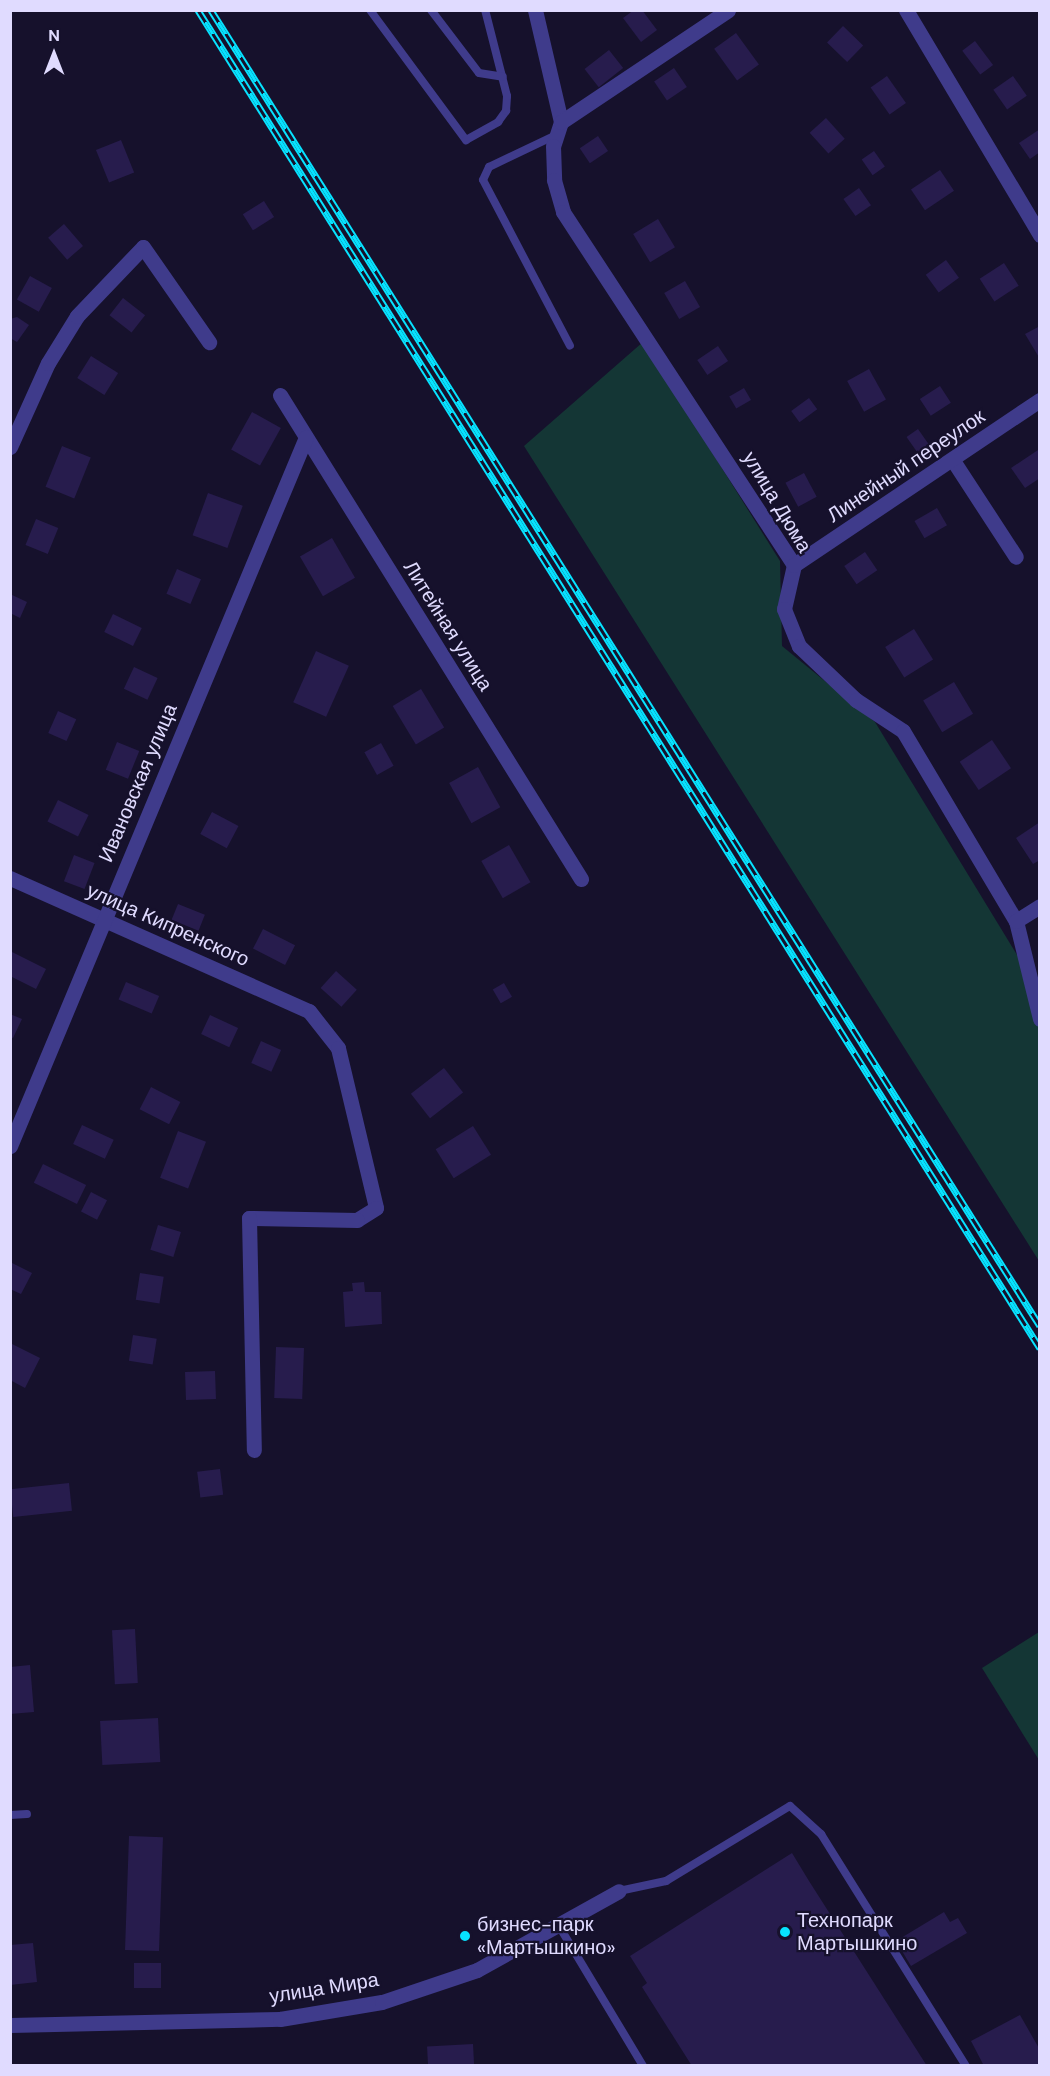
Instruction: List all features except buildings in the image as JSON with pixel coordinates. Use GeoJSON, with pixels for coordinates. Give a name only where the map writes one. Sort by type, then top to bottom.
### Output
{"type":"FeatureCollection","features":[{"type":"Feature","properties":{"kind":"street","name":"улица Дюма"},"geometry":{"type":"LineString","coordinates":[[535,10],[558,128],[554,180],[563,212],[794,565],[784,609],[799,646],[856,700],[903,732],[1016,921],[1040,1019]]}},
{"type":"Feature","properties":{"kind":"street"},"geometry":{"type":"LineString","coordinates":[[558,128],[728,10]]}},
{"type":"Feature","properties":{"kind":"street"},"geometry":{"type":"LineString","coordinates":[[906,10],[1040,235]]}},
{"type":"Feature","properties":{"kind":"street"},"geometry":{"type":"LineString","coordinates":[[10,447],[48,363],[77,316],[143,247],[209,342]]}},
{"type":"Feature","properties":{"kind":"street","name":"Литейная улица"},"geometry":{"type":"LineString","coordinates":[[280,395],[581,879]]}},
{"type":"Feature","properties":{"kind":"street","name":"Линейный переулок"},"geometry":{"type":"LineString","coordinates":[[794,565],[954,462],[1040,400]]}},
{"type":"Feature","properties":{"kind":"street","name":"Ивановская улица"},"geometry":{"type":"LineString","coordinates":[[10,1146],[306,437]]}},
{"type":"Feature","properties":{"kind":"street"},"geometry":{"type":"LineString","coordinates":[[954,462],[1016,557]]}},
{"type":"Feature","properties":{"kind":"street","name":"улица Кипренского"},"geometry":{"type":"LineString","coordinates":[[10,878],[309,1011],[338,1048],[375,1208],[357,1220],[249,1218],[254,1450]]}},
{"type":"Feature","properties":{"kind":"street"},"geometry":{"type":"LineString","coordinates":[[1016,921],[1040,906]]}},
{"type":"Feature","properties":{"kind":"street","name":"улица Мира"},"geometry":{"type":"LineString","coordinates":[[10,2025],[280,2019],[382,2002],[477,1970],[619,1891]]}},
{"type":"Feature","properties":{"kind":"lane"},"geometry":{"type":"LineString","coordinates":[[370,10],[466,140],[498,122],[506,111],[502,77],[485,10]]}},
{"type":"Feature","properties":{"kind":"lane"},"geometry":{"type":"LineString","coordinates":[[430,10],[478,74],[502,77]]}},
{"type":"Feature","properties":{"kind":"lane"},"geometry":{"type":"LineString","coordinates":[[558,128],[489,167],[483,180],[570,346]]}},
{"type":"Feature","properties":{"kind":"lane"},"geometry":{"type":"LineString","coordinates":[[619,1891],[666,1881],[790,1806],[821,1834],[966,2066]]}},
{"type":"Feature","properties":{"kind":"lane"},"geometry":{"type":"LineString","coordinates":[[10,1815],[27,1814]]}},
{"type":"Feature","properties":{"kind":"lane"},"geometry":{"type":"LineString","coordinates":[[559,1926],[643,2066]]}},
{"type":"Feature","properties":{"kind":"green space"},"geometry":{"type":"Polygon","coordinates":[[[643,342],[780,561],[782,646],[875,722],[1039,991],[1039,1261],[524,446],[643,342]]]}},
{"type":"Feature","properties":{"kind":"green space"},"geometry":{"type":"Polygon","coordinates":[[[1039,1632],[1039,1760],[982,1668],[1039,1632]]]}},
{"type":"Feature","properties":{"kind":"railway"},"geometry":{"type":"LineString","coordinates":[[198,10],[1040,1348]]}},
{"type":"Feature","properties":{"kind":"railway"},"geometry":{"type":"LineString","coordinates":[[211,10],[1040,1326]]}},
{"type":"Feature","properties":{"kind":"place","name":"Технопарк Мартышкино"},"geometry":{"type":"Point","coordinates":[785,1932]}},
{"type":"Feature","properties":{"kind":"place","name":"бизнес-парк «Мартышкино»"},"geometry":{"type":"Point","coordinates":[465,1936]}}]}
